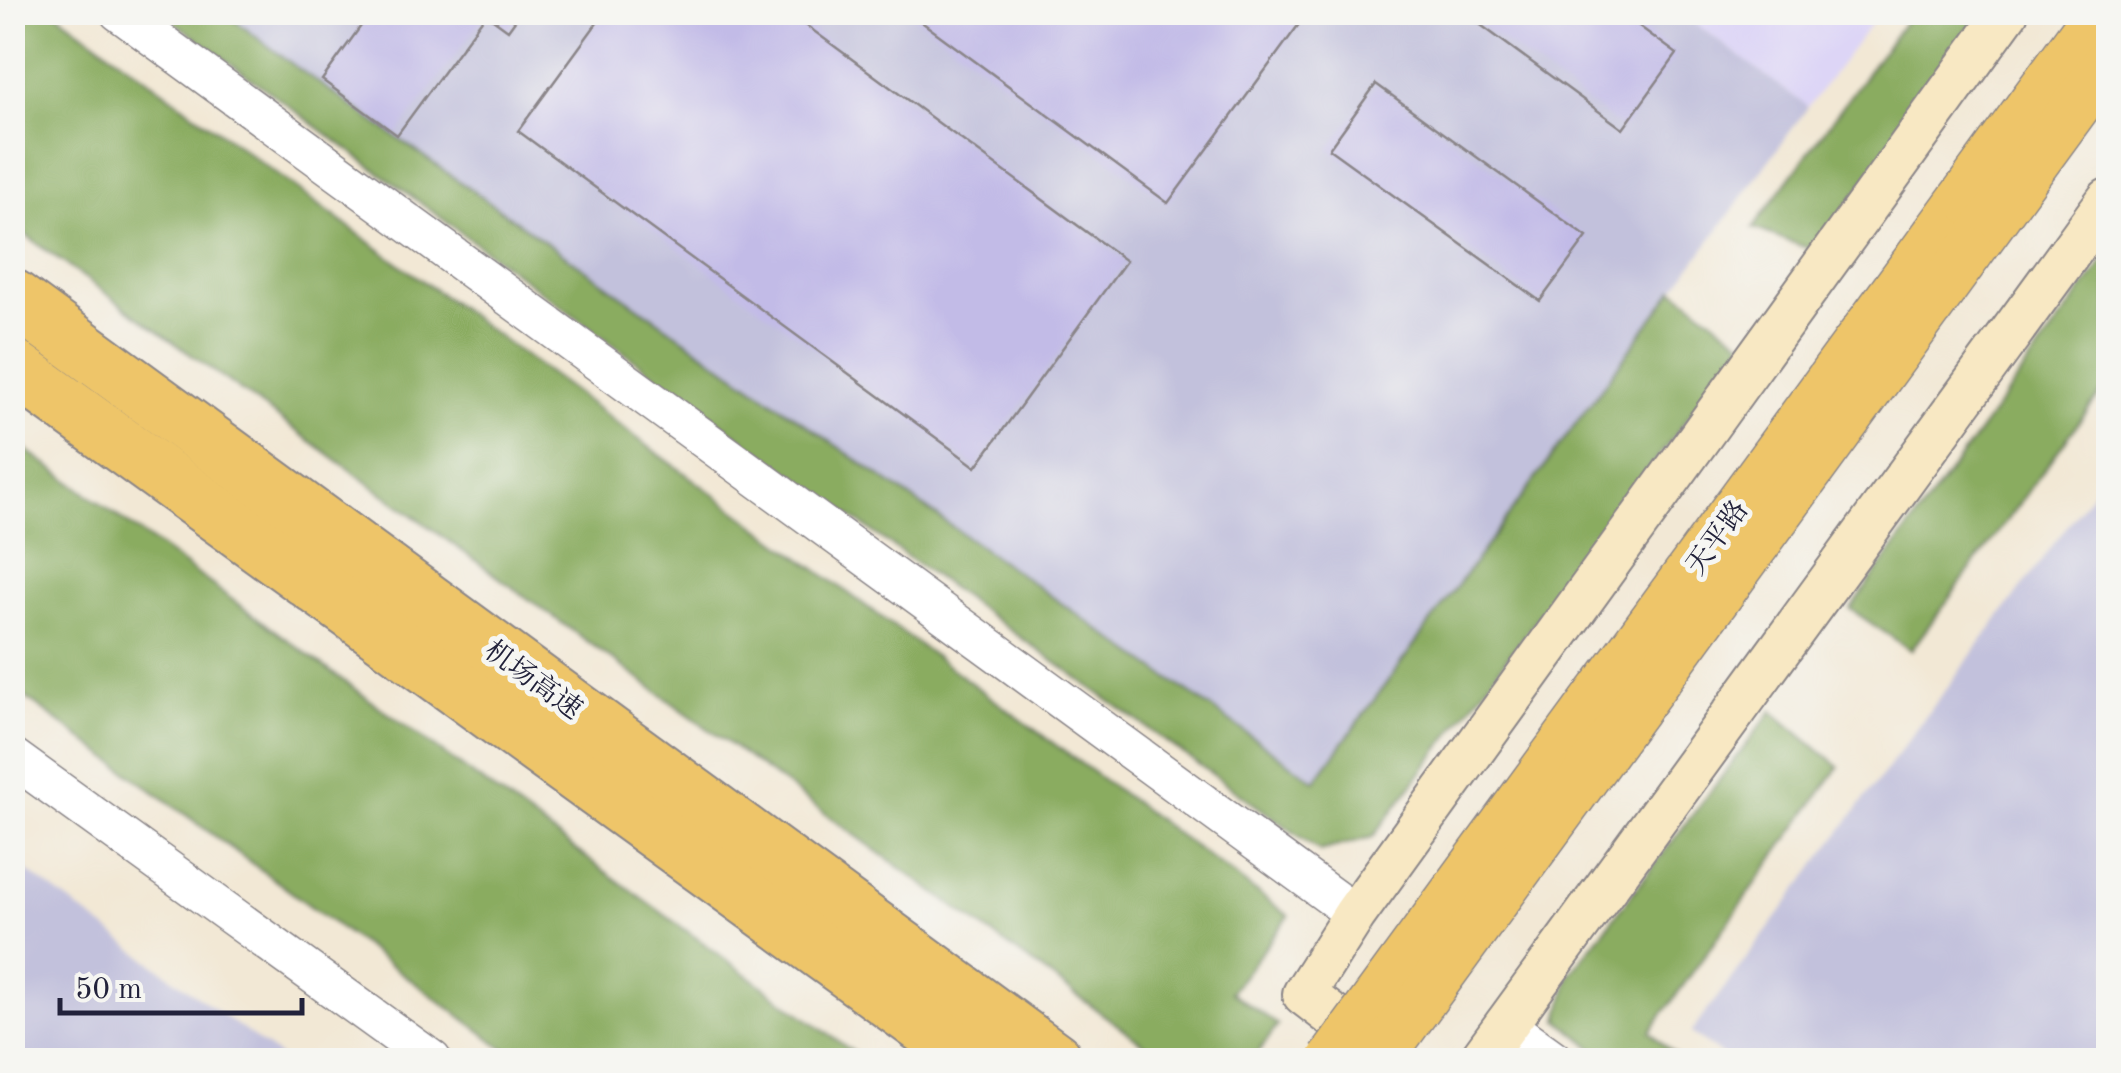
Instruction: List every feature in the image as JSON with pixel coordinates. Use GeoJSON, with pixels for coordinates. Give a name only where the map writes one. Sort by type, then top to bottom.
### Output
{"type":"FeatureCollection","features":[{"type":"Feature","properties":{"kind":"highway","name":"机场高速"},"geometry":{"type":"LineString","coordinates":[[12,297],[1055,1060]]}},
{"type":"Feature","properties":{"kind":"highway","name":"机场高速"},"geometry":{"type":"LineString","coordinates":[[12,366],[971,1060]]}},
{"type":"Feature","properties":{"kind":"main road"},"geometry":{"type":"LineString","coordinates":[[1391,1060],[1304,994],[1355,914],[2007,12]]}},
{"type":"Feature","properties":{"kind":"main road","name":"天平路"},"geometry":{"type":"LineString","coordinates":[[1378,1060],[1953,243],[2098,12]]}},
{"type":"Feature","properties":{"kind":"main road","name":"天平路"},"geometry":{"type":"LineString","coordinates":[[1332,1060],[1953,243],[2108,62]]}},
{"type":"Feature","properties":{"kind":"main road"},"geometry":{"type":"LineString","coordinates":[[1480,1060],[2108,200]]}},
{"type":"Feature","properties":{"kind":"street"},"geometry":{"type":"LineString","coordinates":[[119,12],[1355,914]]}},
{"type":"Feature","properties":{"kind":"street"},"geometry":{"type":"LineString","coordinates":[[12,757],[432,1060]]}},
{"type":"Feature","properties":{"kind":"street"},"geometry":{"type":"LineString","coordinates":[[1504,1024],[1554,1060]]}},
{"type":"Feature","properties":{"kind":"shaded area"},"geometry":{"type":"Polygon","coordinates":[[[225,13],[1681,13],[1808,107],[1315,781],[296,67],[225,13]]]}},
{"type":"Feature","properties":{"kind":"shaded area"},"geometry":{"type":"Polygon","coordinates":[[[1681,13],[1879,13],[1808,107],[1681,13]]]}},
{"type":"Feature","properties":{"kind":"shaded area"},"geometry":{"type":"Polygon","coordinates":[[[2108,471],[2108,1060],[1729,1060],[1691,1033],[2108,471]]]}},
{"type":"Feature","properties":{"kind":"shaded area"},"geometry":{"type":"Polygon","coordinates":[[[12,860],[52,889],[284,1060],[13,1060],[12,860]]]}},
{"type":"Feature","properties":{"kind":"green space"},"geometry":{"type":"Polygon","coordinates":[[[13,12],[57,13],[1289,916],[1231,992],[1278,1025],[1253,1060],[1166,1060],[13,226],[13,12]]]}},
{"type":"Feature","properties":{"kind":"green space"},"geometry":{"type":"Polygon","coordinates":[[[162,13],[225,13],[296,67],[1315,781],[1674,289],[1744,343],[1373,837],[1320,851],[749,444],[162,13]]]}},
{"type":"Feature","properties":{"kind":"green space"},"geometry":{"type":"Polygon","coordinates":[[[1911,13],[1988,13],[1815,251],[1753,228],[1911,13]]]}},
{"type":"Feature","properties":{"kind":"green space"},"geometry":{"type":"Polygon","coordinates":[[[2108,255],[2108,383],[1911,650],[1850,609],[2108,255]]]}},
{"type":"Feature","properties":{"kind":"green space"},"geometry":{"type":"Polygon","coordinates":[[[13,440],[864,1060],[520,1060],[13,688],[13,440]]]}},
{"type":"Feature","properties":{"kind":"green space"},"geometry":{"type":"Polygon","coordinates":[[[1772,711],[1839,767],[1650,1032],[1681,1060],[1607,1060],[1559,1020],[1569,976],[1772,711]]]}},
{"type":"Feature","properties":{"kind":"building"},"geometry":{"type":"Polygon","coordinates":[[[371,12],[521,12],[508,30],[486,14],[397,135],[322,80],[371,12]]]}},
{"type":"Feature","properties":{"kind":"building"},"geometry":{"type":"Polygon","coordinates":[[[605,12],[788,12],[1126,261],[976,467],[518,131],[605,12]]]}},
{"type":"Feature","properties":{"kind":"building"},"geometry":{"type":"Polygon","coordinates":[[[908,12],[1308,12],[1168,203],[908,12]]]}},
{"type":"Feature","properties":{"kind":"building"},"geometry":{"type":"Polygon","coordinates":[[[1463,12],[1620,12],[1677,54],[1623,129],[1463,12]]]}},
{"type":"Feature","properties":{"kind":"building"},"geometry":{"type":"Polygon","coordinates":[[[1376,84],[1587,237],[1540,301],[1329,149],[1376,84]]]}}]}
